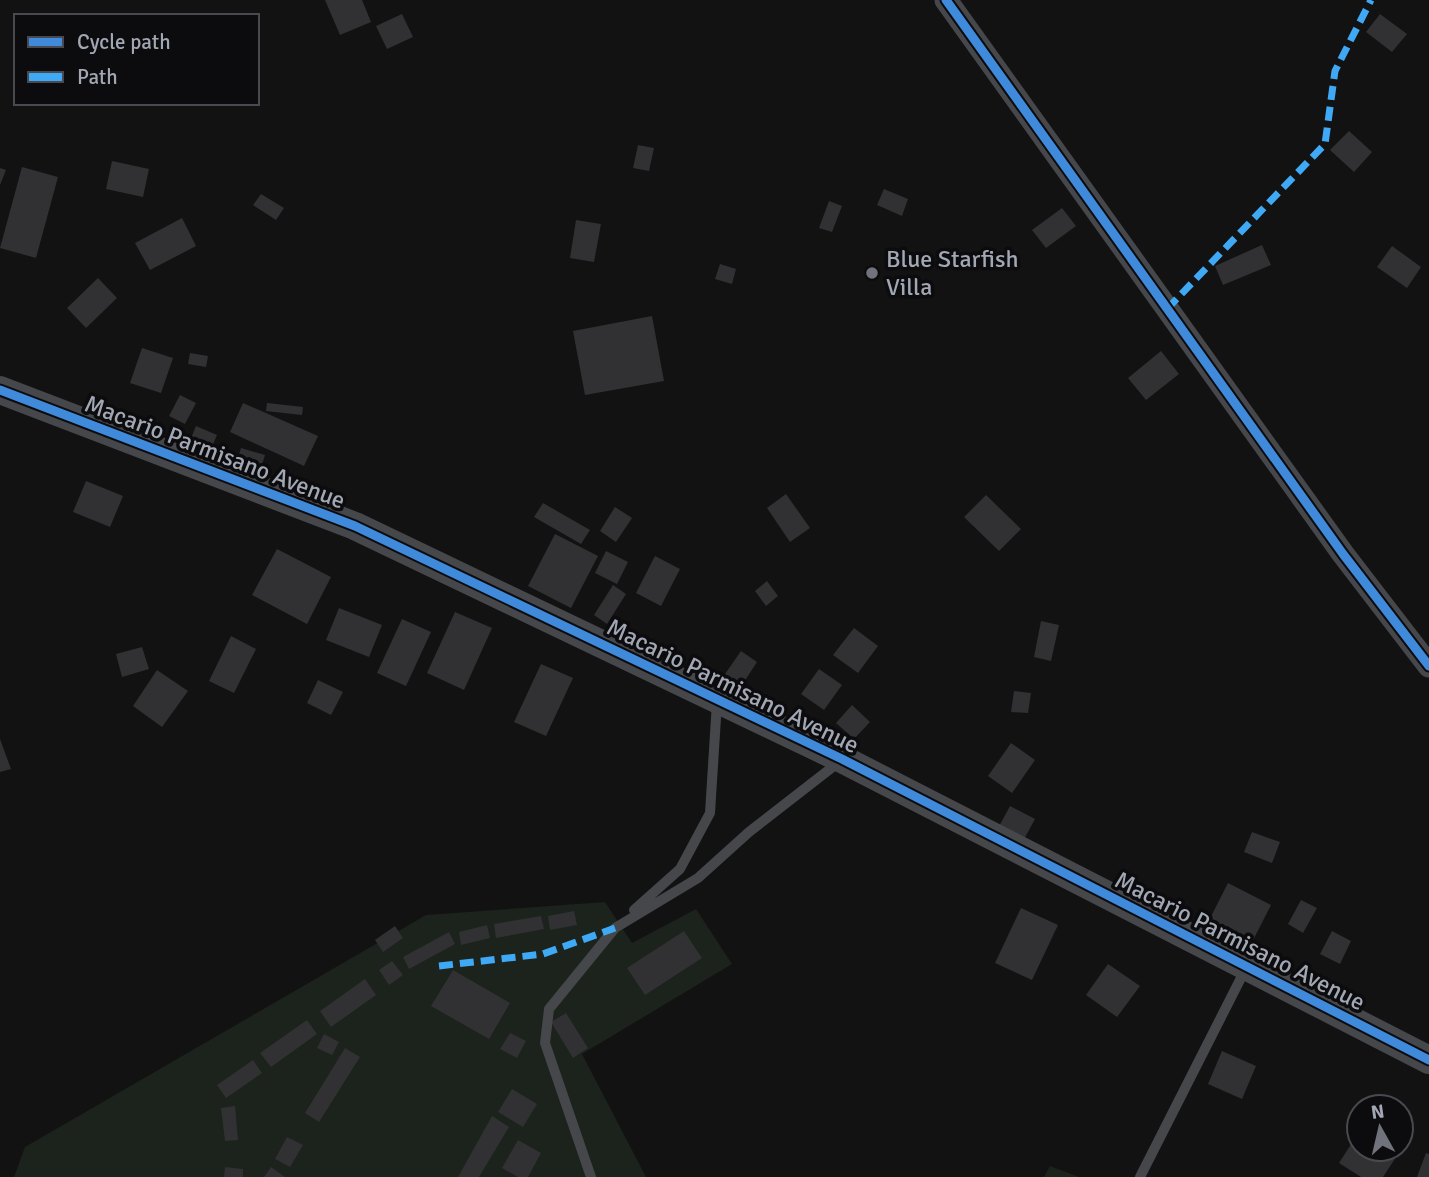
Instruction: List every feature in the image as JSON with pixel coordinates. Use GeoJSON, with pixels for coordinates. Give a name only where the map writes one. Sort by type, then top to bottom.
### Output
{"type":"FeatureCollection","features":[{"type":"Feature","properties":{"kind":"street"},"geometry":{"type":"LineString","coordinates":[[946,0],[1343,554],[1429,666]]}},
{"type":"Feature","properties":{"kind":"street","name":"Macario Parmisano Avenue"},"geometry":{"type":"LineString","coordinates":[[0,390],[355,526],[842,759],[1429,1060]]}},
{"type":"Feature","properties":{"kind":"lane"},"geometry":{"type":"LineString","coordinates":[[591,1177],[545,1043],[549,1009],[615,928],[680,869],[710,813],[717,700]]}},
{"type":"Feature","properties":{"kind":"lane"},"geometry":{"type":"LineString","coordinates":[[615,928],[698,878],[749,832],[842,759]]}},
{"type":"Feature","properties":{"kind":"lane"},"geometry":{"type":"LineString","coordinates":[[1140,1177],[1247,965]]}},
{"type":"Feature","properties":{"kind":"shaded area"},"geometry":{"type":"Polygon","coordinates":[[[605,902],[632,943],[696,909],[732,964],[582,1054],[646,1177],[14,1177],[25,1147],[426,915],[605,902]]]}},
{"type":"Feature","properties":{"kind":"shaded area"},"geometry":{"type":"Polygon","coordinates":[[[1050,1166],[1079,1177],[1044,1177],[1050,1166]]]}},
{"type":"Feature","properties":{"kind":"building"},"geometry":{"type":"Polygon","coordinates":[[[325,0],[362,0],[371,22],[340,35],[325,0]]]}},
{"type":"Feature","properties":{"kind":"building"},"geometry":{"type":"Polygon","coordinates":[[[402,14],[413,37],[387,49],[376,26],[402,14]]]}},
{"type":"Feature","properties":{"kind":"building"},"geometry":{"type":"Polygon","coordinates":[[[1380,14],[1407,34],[1392,52],[1366,32],[1380,14]]]}},
{"type":"Feature","properties":{"kind":"building"},"geometry":{"type":"Polygon","coordinates":[[[1349,131],[1372,152],[1354,172],[1330,150],[1349,131]]]}},
{"type":"Feature","properties":{"kind":"building"},"geometry":{"type":"Polygon","coordinates":[[[638,145],[654,148],[649,171],[633,168],[638,145]]]}},
{"type":"Feature","properties":{"kind":"building"},"geometry":{"type":"Polygon","coordinates":[[[112,161],[149,169],[143,197],[106,189],[112,161]]]}},
{"type":"Feature","properties":{"kind":"building"},"geometry":{"type":"Polygon","coordinates":[[[22,167],[58,177],[36,258],[0,248],[22,167]]]}},
{"type":"Feature","properties":{"kind":"building"},"geometry":{"type":"Polygon","coordinates":[[[0,168],[6,170],[0,185],[0,168]]]}},
{"type":"Feature","properties":{"kind":"building"},"geometry":{"type":"Polygon","coordinates":[[[884,189],[908,199],[902,216],[877,205],[884,189]]]}},
{"type":"Feature","properties":{"kind":"building"},"geometry":{"type":"Polygon","coordinates":[[[261,194],[284,208],[276,220],[253,205],[261,194]]]}},
{"type":"Feature","properties":{"kind":"building"},"geometry":{"type":"Polygon","coordinates":[[[829,201],[842,206],[832,232],[819,228],[829,201]]]}},
{"type":"Feature","properties":{"kind":"building"},"geometry":{"type":"Polygon","coordinates":[[[1062,208],[1076,226],[1046,248],[1032,230],[1062,208]]]}},
{"type":"Feature","properties":{"kind":"building"},"geometry":{"type":"Polygon","coordinates":[[[182,218],[196,246],[150,270],[135,243],[182,218]]]}},
{"type":"Feature","properties":{"kind":"building"},"geometry":{"type":"Polygon","coordinates":[[[576,220],[601,224],[594,262],[570,258],[576,220]]]}},
{"type":"Feature","properties":{"kind":"building"},"geometry":{"type":"Polygon","coordinates":[[[1262,245],[1271,265],[1223,285],[1215,266],[1262,245]]]}},
{"type":"Feature","properties":{"kind":"building"},"geometry":{"type":"Polygon","coordinates":[[[1392,246],[1421,267],[1407,288],[1377,267],[1392,246]]]}},
{"type":"Feature","properties":{"kind":"building"},"geometry":{"type":"Polygon","coordinates":[[[720,264],[736,269],[732,284],[715,279],[720,264]]]}},
{"type":"Feature","properties":{"kind":"building"},"geometry":{"type":"Polygon","coordinates":[[[98,278],[117,298],[86,328],[67,308],[98,278]]]}},
{"type":"Feature","properties":{"kind":"building"},"geometry":{"type":"Polygon","coordinates":[[[652,316],[664,381],[585,395],[573,331],[652,316]]]}},
{"type":"Feature","properties":{"kind":"building"},"geometry":{"type":"Polygon","coordinates":[[[142,348],[173,358],[161,393],[130,383],[142,348]]]}},
{"type":"Feature","properties":{"kind":"building"},"geometry":{"type":"Polygon","coordinates":[[[1161,351],[1179,374],[1146,400],[1128,378],[1161,351]]]}},
{"type":"Feature","properties":{"kind":"building"},"geometry":{"type":"Polygon","coordinates":[[[190,353],[208,356],[206,367],[188,364],[190,353]]]}},
{"type":"Feature","properties":{"kind":"building"},"geometry":{"type":"Polygon","coordinates":[[[180,395],[196,403],[185,424],[169,416],[180,395]]]}},
{"type":"Feature","properties":{"kind":"building"},"geometry":{"type":"Polygon","coordinates":[[[243,403],[318,436],[304,466],[230,432],[243,403]]]}},
{"type":"Feature","properties":{"kind":"building"},"geometry":{"type":"Polygon","coordinates":[[[267,403],[303,407],[302,415],[266,411],[267,403]]]}},
{"type":"Feature","properties":{"kind":"building"},"geometry":{"type":"Polygon","coordinates":[[[196,426],[217,435],[208,456],[187,448],[196,426]]]}},
{"type":"Feature","properties":{"kind":"building"},"geometry":{"type":"Polygon","coordinates":[[[241,448],[265,455],[261,468],[237,461],[241,448]]]}},
{"type":"Feature","properties":{"kind":"building"},"geometry":{"type":"Polygon","coordinates":[[[86,481],[123,496],[110,527],[73,512],[86,481]]]}},
{"type":"Feature","properties":{"kind":"building"},"geometry":{"type":"Polygon","coordinates":[[[786,494],[810,528],[790,542],[767,508],[786,494]]]}},
{"type":"Feature","properties":{"kind":"building"},"geometry":{"type":"Polygon","coordinates":[[[986,495],[1021,529],[999,551],[964,517],[986,495]]]}},
{"type":"Feature","properties":{"kind":"building"},"geometry":{"type":"Polygon","coordinates":[[[543,503],[590,530],[581,544],[534,517],[543,503]]]}},
{"type":"Feature","properties":{"kind":"building"},"geometry":{"type":"Polygon","coordinates":[[[615,507],[632,518],[616,542],[600,531],[615,507]]]}},
{"type":"Feature","properties":{"kind":"building"},"geometry":{"type":"Polygon","coordinates":[[[555,534],[598,556],[571,608],[528,586],[555,534]]]}},
{"type":"Feature","properties":{"kind":"building"},"geometry":{"type":"Polygon","coordinates":[[[277,549],[331,577],[307,624],[252,595],[277,549]]]}},
{"type":"Feature","properties":{"kind":"building"},"geometry":{"type":"Polygon","coordinates":[[[606,551],[628,562],[617,584],[595,573],[606,551]]]}},
{"type":"Feature","properties":{"kind":"building"},"geometry":{"type":"Polygon","coordinates":[[[655,556],[680,569],[661,606],[636,593],[655,556]]]}},
{"type":"Feature","properties":{"kind":"building"},"geometry":{"type":"Polygon","coordinates":[[[767,581],[778,596],[766,606],[755,591],[767,581]]]}},
{"type":"Feature","properties":{"kind":"building"},"geometry":{"type":"Polygon","coordinates":[[[613,585],[626,594],[607,624],[594,615],[613,585]]]}},
{"type":"Feature","properties":{"kind":"building"},"geometry":{"type":"Polygon","coordinates":[[[339,608],[382,625],[369,657],[326,640],[339,608]]]}},
{"type":"Feature","properties":{"kind":"building"},"geometry":{"type":"Polygon","coordinates":[[[455,612],[492,628],[464,690],[427,673],[455,612]]]}},
{"type":"Feature","properties":{"kind":"building"},"geometry":{"type":"Polygon","coordinates":[[[402,619],[431,632],[406,686],[377,673],[402,619]]]}},
{"type":"Feature","properties":{"kind":"building"},"geometry":{"type":"Polygon","coordinates":[[[1041,621],[1059,625],[1051,661],[1034,657],[1041,621]]]}},
{"type":"Feature","properties":{"kind":"building"},"geometry":{"type":"Polygon","coordinates":[[[854,628],[878,646],[858,673],[833,655],[854,628]]]}},
{"type":"Feature","properties":{"kind":"building"},"geometry":{"type":"Polygon","coordinates":[[[231,636],[256,649],[234,693],[209,681],[231,636]]]}},
{"type":"Feature","properties":{"kind":"building"},"geometry":{"type":"Polygon","coordinates":[[[142,647],[149,669],[122,677],[116,654],[142,647]]]}},
{"type":"Feature","properties":{"kind":"building"},"geometry":{"type":"Polygon","coordinates":[[[741,651],[757,662],[742,685],[725,674],[741,651]]]}},
{"type":"Feature","properties":{"kind":"building"},"geometry":{"type":"Polygon","coordinates":[[[541,664],[573,678],[546,736],[514,722],[541,664]]]}},
{"type":"Feature","properties":{"kind":"building"},"geometry":{"type":"Polygon","coordinates":[[[819,669],[842,685],[824,710],[801,694],[819,669]]]}},
{"type":"Feature","properties":{"kind":"building"},"geometry":{"type":"Polygon","coordinates":[[[157,670],[188,691],[162,727],[133,706],[157,670]]]}},
{"type":"Feature","properties":{"kind":"building"},"geometry":{"type":"Polygon","coordinates":[[[318,680],[343,692],[331,715],[307,703],[318,680]]]}},
{"type":"Feature","properties":{"kind":"building"},"geometry":{"type":"Polygon","coordinates":[[[1014,691],[1031,693],[1028,713],[1011,712],[1014,691]]]}},
{"type":"Feature","properties":{"kind":"building"},"geometry":{"type":"Polygon","coordinates":[[[852,705],[870,722],[854,739],[836,723],[852,705]]]}},
{"type":"Feature","properties":{"kind":"building"},"geometry":{"type":"Polygon","coordinates":[[[0,739],[11,769],[0,772],[0,739]]]}},
{"type":"Feature","properties":{"kind":"building"},"geometry":{"type":"Polygon","coordinates":[[[1011,743],[1035,760],[1012,793],[988,776],[1011,743]]]}},
{"type":"Feature","properties":{"kind":"building"},"geometry":{"type":"Polygon","coordinates":[[[1010,806],[1035,819],[1022,843],[997,830],[1010,806]]]}},
{"type":"Feature","properties":{"kind":"building"},"geometry":{"type":"Polygon","coordinates":[[[1252,832],[1280,842],[1272,863],[1244,852],[1252,832]]]}},
{"type":"Feature","properties":{"kind":"building"},"geometry":{"type":"Polygon","coordinates":[[[1228,883],[1271,905],[1246,954],[1203,932],[1228,883]]]}},
{"type":"Feature","properties":{"kind":"building"},"geometry":{"type":"Polygon","coordinates":[[[1301,900],[1317,908],[1303,933],[1288,924],[1301,900]]]}},
{"type":"Feature","properties":{"kind":"building"},"geometry":{"type":"Polygon","coordinates":[[[1021,908],[1058,925],[1032,980],[995,963],[1021,908]]]}},
{"type":"Feature","properties":{"kind":"building"},"geometry":{"type":"Polygon","coordinates":[[[574,911],[577,925],[550,930],[548,916],[574,911]]]}},
{"type":"Feature","properties":{"kind":"building"},"geometry":{"type":"Polygon","coordinates":[[[541,916],[544,929],[496,938],[494,924],[541,916]]]}},
{"type":"Feature","properties":{"kind":"building"},"geometry":{"type":"Polygon","coordinates":[[[487,925],[490,938],[461,945],[459,932],[487,925]]]}},
{"type":"Feature","properties":{"kind":"building"},"geometry":{"type":"Polygon","coordinates":[[[395,926],[403,938],[383,952],[375,940],[395,926]]]}},
{"type":"Feature","properties":{"kind":"building"},"geometry":{"type":"Polygon","coordinates":[[[684,931],[702,958],[645,995],[627,968],[684,931]]]}},
{"type":"Feature","properties":{"kind":"building"},"geometry":{"type":"Polygon","coordinates":[[[1332,931],[1351,941],[1340,964],[1320,954],[1332,931]]]}},
{"type":"Feature","properties":{"kind":"building"},"geometry":{"type":"Polygon","coordinates":[[[449,932],[455,944],[409,969],[403,957],[449,932]]]}},
{"type":"Feature","properties":{"kind":"building"},"geometry":{"type":"Polygon","coordinates":[[[392,961],[403,975],[389,985],[379,970],[392,961]]]}},
{"type":"Feature","properties":{"kind":"building"},"geometry":{"type":"Polygon","coordinates":[[[1108,964],[1140,986],[1117,1017],[1086,995],[1108,964]]]}},
{"type":"Feature","properties":{"kind":"building"},"geometry":{"type":"Polygon","coordinates":[[[453,970],[510,1003],[489,1039],[431,1006],[453,970]]]}},
{"type":"Feature","properties":{"kind":"building"},"geometry":{"type":"Polygon","coordinates":[[[365,979],[376,995],[331,1027],[320,1011],[365,979]]]}},
{"type":"Feature","properties":{"kind":"building"},"geometry":{"type":"Polygon","coordinates":[[[566,1013],[588,1048],[573,1058],[551,1022],[566,1013]]]}},
{"type":"Feature","properties":{"kind":"building"},"geometry":{"type":"Polygon","coordinates":[[[307,1020],[317,1034],[271,1067],[260,1053],[307,1020]]]}},
{"type":"Feature","properties":{"kind":"building"},"geometry":{"type":"Polygon","coordinates":[[[510,1033],[526,1041],[517,1058],[500,1049],[510,1033]]]}},
{"type":"Feature","properties":{"kind":"building"},"geometry":{"type":"Polygon","coordinates":[[[324,1034],[339,1042],[332,1055],[317,1048],[324,1034]]]}},
{"type":"Feature","properties":{"kind":"building"},"geometry":{"type":"Polygon","coordinates":[[[345,1048],[360,1057],[319,1122],[305,1113],[345,1048]]]}},
{"type":"Feature","properties":{"kind":"building"},"geometry":{"type":"Polygon","coordinates":[[[1222,1051],[1256,1066],[1242,1099],[1208,1084],[1222,1051]]]}},
{"type":"Feature","properties":{"kind":"building"},"geometry":{"type":"Polygon","coordinates":[[[253,1060],[262,1073],[226,1098],[217,1085],[253,1060]]]}},
{"type":"Feature","properties":{"kind":"building"},"geometry":{"type":"Polygon","coordinates":[[[512,1089],[537,1104],[523,1127],[498,1112],[512,1089]]]}},
{"type":"Feature","properties":{"kind":"building"},"geometry":{"type":"Polygon","coordinates":[[[235,1106],[238,1140],[225,1141],[221,1108],[235,1106]]]}},
{"type":"Feature","properties":{"kind":"building"},"geometry":{"type":"Polygon","coordinates":[[[492,1116],[509,1127],[479,1177],[458,1177],[492,1116]]]}},
{"type":"Feature","properties":{"kind":"building"},"geometry":{"type":"Polygon","coordinates":[[[287,1137],[303,1145],[290,1167],[275,1159],[287,1137]]]}},
{"type":"Feature","properties":{"kind":"building"},"geometry":{"type":"Polygon","coordinates":[[[518,1140],[541,1153],[528,1177],[518,1177],[502,1168],[518,1140]]]}},
{"type":"Feature","properties":{"kind":"building"},"geometry":{"type":"Polygon","coordinates":[[[1426,1153],[1429,1154],[1429,1177],[1417,1177],[1426,1153]]]}},
{"type":"Feature","properties":{"kind":"building"},"geometry":{"type":"Polygon","coordinates":[[[1345,1154],[1345,1163],[1392,1163],[1383,1177],[1361,1177],[1339,1163],[1345,1154]]]}},
{"type":"Feature","properties":{"kind":"building"},"geometry":{"type":"Polygon","coordinates":[[[225,1167],[243,1169],[243,1177],[224,1177],[225,1167]]]}},
{"type":"Feature","properties":{"kind":"building"},"geometry":{"type":"Polygon","coordinates":[[[271,1167],[285,1177],[264,1177],[271,1167]]]}},
{"type":"Feature","properties":{"kind":"marked path"},"geometry":{"type":"LineString","coordinates":[[1167,309],[1325,144],[1335,71],[1371,0]]}},
{"type":"Feature","properties":{"kind":"marked path"},"geometry":{"type":"LineString","coordinates":[[439,966],[543,954],[615,928]]}},
{"type":"Feature","properties":{"kind":"cycle path"},"geometry":{"type":"LineString","coordinates":[[946,0],[1343,554],[1429,666]]}},
{"type":"Feature","properties":{"kind":"cycle path"},"geometry":{"type":"LineString","coordinates":[[0,390],[355,526],[842,759],[1429,1060]]}},
{"type":"Feature","properties":{"kind":"place","name":"Blue Starfish Villa"},"geometry":{"type":"Point","coordinates":[872,273]}}]}
